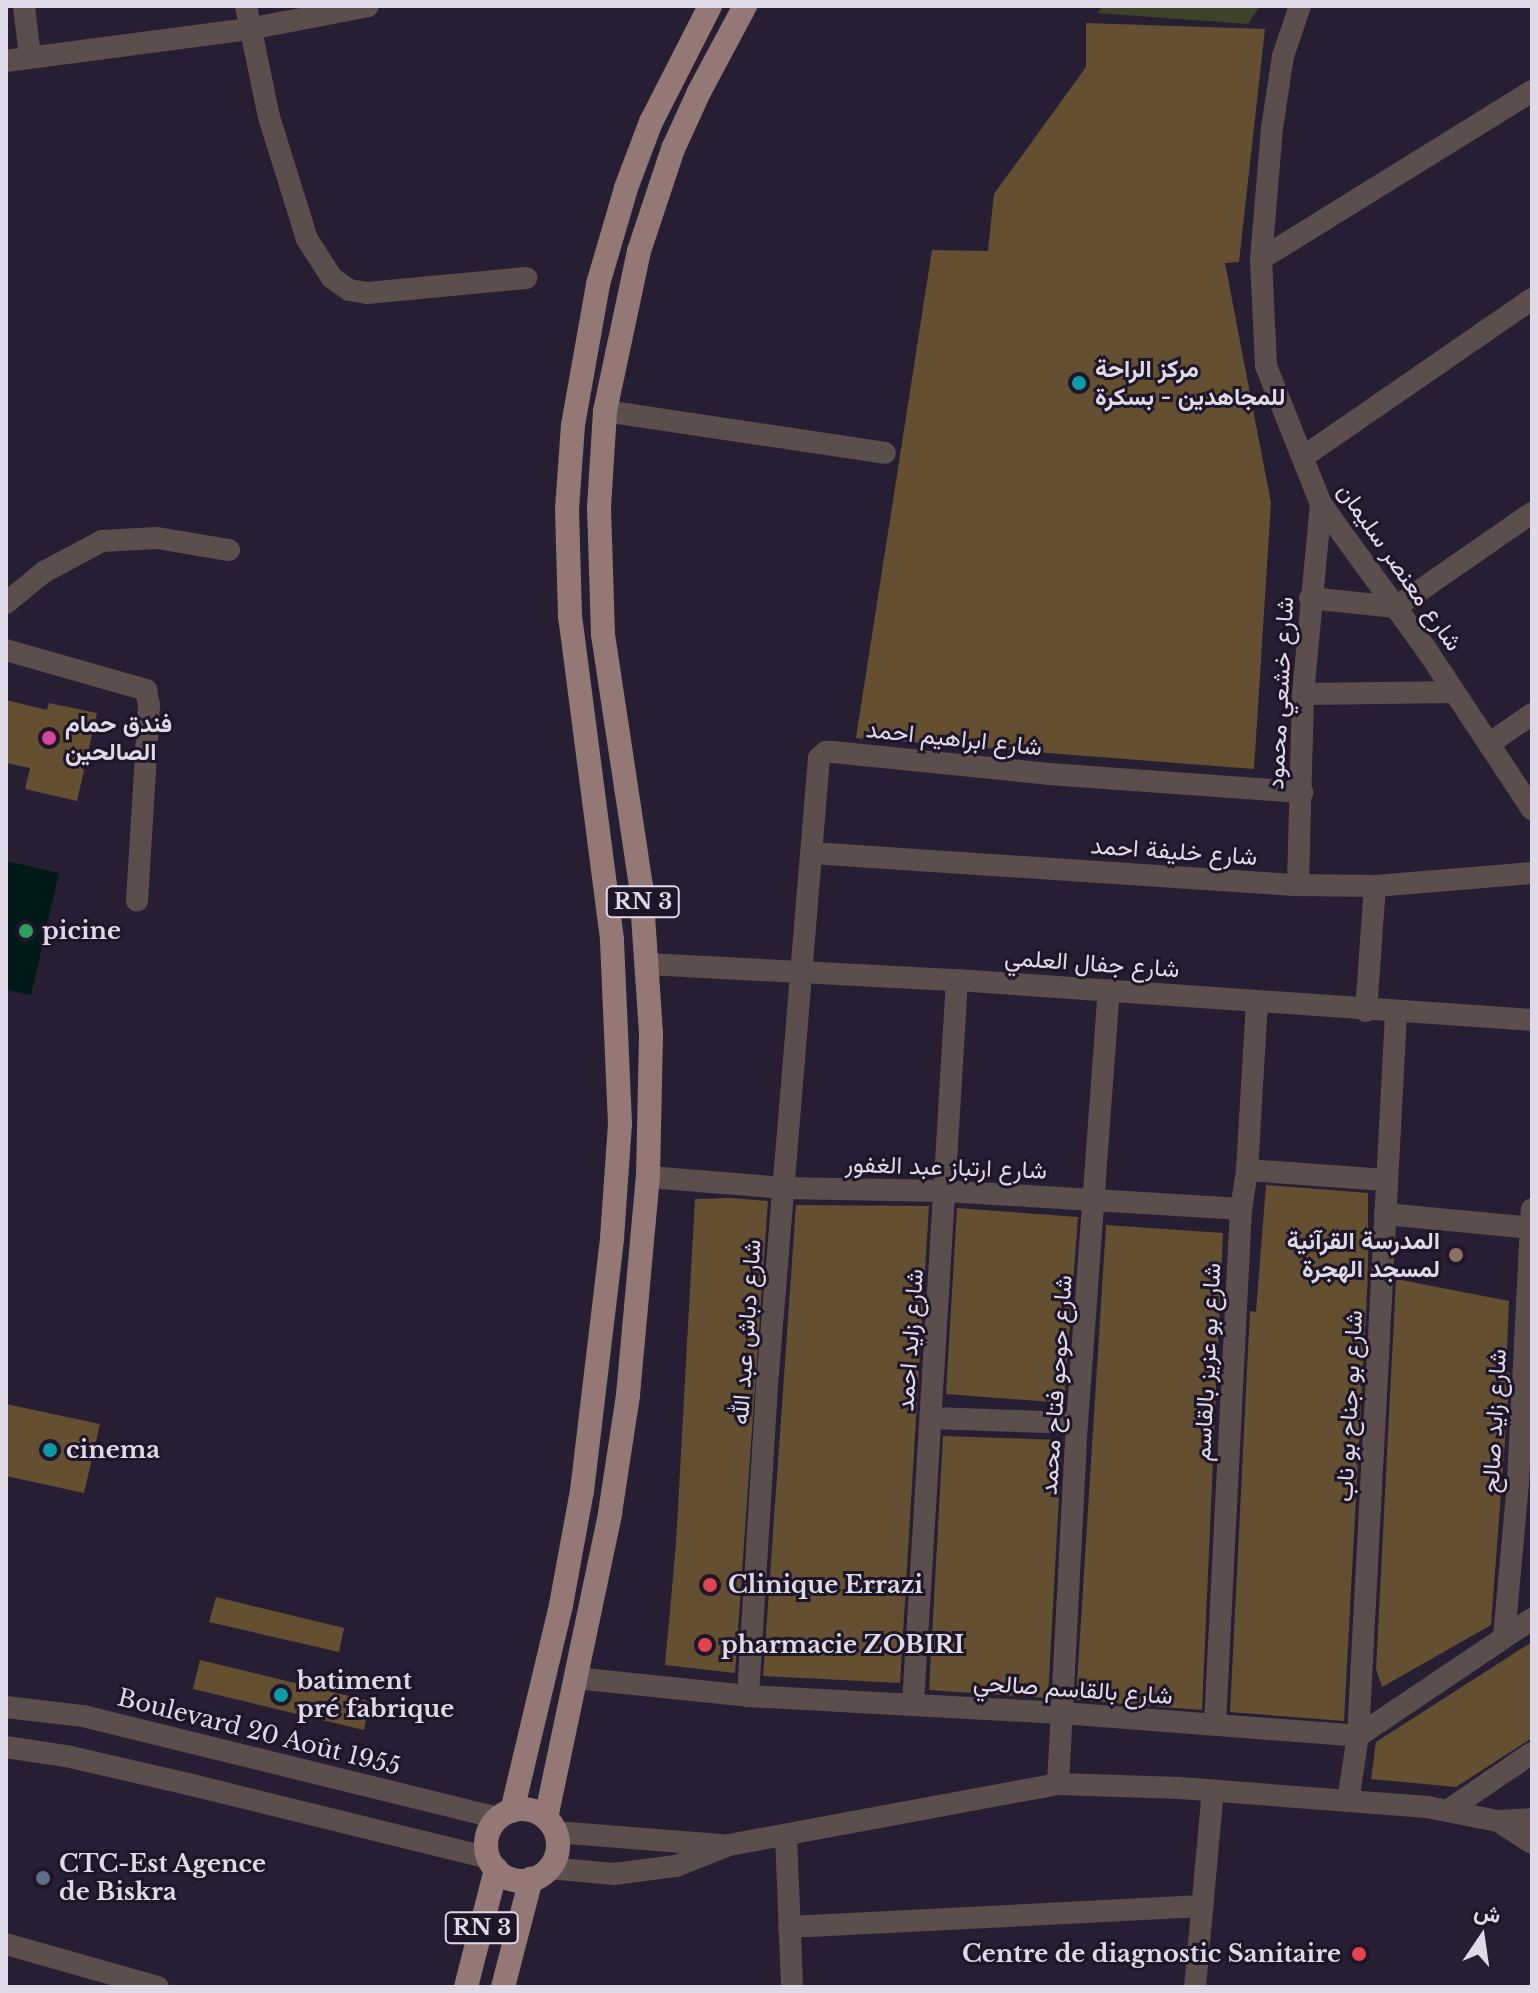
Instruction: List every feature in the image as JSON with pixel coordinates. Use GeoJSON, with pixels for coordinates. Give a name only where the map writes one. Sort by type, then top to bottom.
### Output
{"type":"FeatureCollection","features":[{"type":"Feature","properties":{"kind":"main road","name":"RN 3"},"geometry":{"type":"LineString","coordinates":[[505,1814],[561,1605],[582,1491],[612,1238],[620,1124],[612,939],[570,616],[567,509],[573,425],[598,284],[626,188],[651,122],[710,6]]}},
{"type":"Feature","properties":{"kind":"main road","name":"RN 3"},"geometry":{"type":"LineString","coordinates":[[550,1825],[575,1678],[610,1513],[628,1395],[648,1177],[651,1033],[647,964],[633,824],[603,634],[599,507],[605,411],[639,251],[673,149],[699,92],[745,6]]}},
{"type":"Feature","properties":{"kind":"main road"},"geometry":{"type":"LineString","coordinates":[[525,1809],[550,1825],[558,1847],[540,1873],[508,1878],[491,1863],[489,1831],[505,1814],[525,1809]]}},
{"type":"Feature","properties":{"kind":"main road","name":"RN 3"},"geometry":{"type":"LineString","coordinates":[[466,1987],[491,1863]]}},
{"type":"Feature","properties":{"kind":"main road","name":"RN 3"},"geometry":{"type":"LineString","coordinates":[[503,1987],[540,1873]]}},
{"type":"Feature","properties":{"kind":"street"},"geometry":{"type":"LineString","coordinates":[[24,6],[30,56]]}},
{"type":"Feature","properties":{"kind":"street"},"geometry":{"type":"LineString","coordinates":[[246,6],[269,117],[307,239],[332,278],[349,290],[367,293],[526,278]]}},
{"type":"Feature","properties":{"kind":"street"},"geometry":{"type":"LineString","coordinates":[[6,61],[249,29],[368,6]]}},
{"type":"Feature","properties":{"kind":"street","name":"شارع معنصر سليمان"},"geometry":{"type":"LineString","coordinates":[[1300,6],[1283,56],[1272,128],[1261,259],[1266,366],[1321,504],[1396,607],[1532,809]]}},
{"type":"Feature","properties":{"kind":"street"},"geometry":{"type":"LineString","coordinates":[[1261,259],[1532,91]]}},
{"type":"Feature","properties":{"kind":"street"},"geometry":{"type":"LineString","coordinates":[[1303,457],[1532,299]]}},
{"type":"Feature","properties":{"kind":"street"},"geometry":{"type":"LineString","coordinates":[[605,411],[885,453]]}},
{"type":"Feature","properties":{"kind":"street","name":"شارع خشعي محمود"},"geometry":{"type":"LineString","coordinates":[[1298,885],[1303,694],[1321,504]]}},
{"type":"Feature","properties":{"kind":"street"},"geometry":{"type":"LineString","coordinates":[[1310,598],[1396,607],[1532,513]]}},
{"type":"Feature","properties":{"kind":"street"},"geometry":{"type":"LineString","coordinates":[[6,603],[44,572],[102,541],[157,538],[229,550]]}},
{"type":"Feature","properties":{"kind":"street"},"geometry":{"type":"LineString","coordinates":[[6,650],[146,690],[149,705],[137,901]]}},
{"type":"Feature","properties":{"kind":"street"},"geometry":{"type":"LineString","coordinates":[[1303,694],[1454,692]]}},
{"type":"Feature","properties":{"kind":"street"},"geometry":{"type":"LineString","coordinates":[[1490,743],[1532,714]]}},
{"type":"Feature","properties":{"kind":"street","name":"شارع ابراهيم احمد"},"geometry":{"type":"LineString","coordinates":[[803,973],[817,764],[826,752],[1049,774],[1302,792]]}},
{"type":"Feature","properties":{"kind":"street","name":"شارع خليفة احمد"},"geometry":{"type":"LineString","coordinates":[[812,853],[1298,885],[1375,886],[1532,873]]}},
{"type":"Feature","properties":{"kind":"street"},"geometry":{"type":"LineString","coordinates":[[1366,1011],[1375,886]]}},
{"type":"Feature","properties":{"kind":"street","name":"شارع جفال العلمي"},"geometry":{"type":"LineString","coordinates":[[647,964],[957,980],[1366,1011],[1532,1020]]}},
{"type":"Feature","properties":{"kind":"street","name":"شارع دباش عبد الله"},"geometry":{"type":"LineString","coordinates":[[748,1696],[784,1188],[803,973]]}},
{"type":"Feature","properties":{"kind":"street","name":"شارع زايد احمد"},"geometry":{"type":"LineString","coordinates":[[913,1704],[957,980]]}},
{"type":"Feature","properties":{"kind":"street","name":"شارع حوحو فتاح محمد"},"geometry":{"type":"LineString","coordinates":[[1058,1784],[1077,1423],[1109,990]]}},
{"type":"Feature","properties":{"kind":"street","name":"شارع بو عزيز بالقاسم"},"geometry":{"type":"LineString","coordinates":[[1215,1724],[1241,1209],[1247,1170],[1257,1002]]}},
{"type":"Feature","properties":{"kind":"street","name":"شارع بو جناح بو ناب"},"geometry":{"type":"LineString","coordinates":[[1348,1801],[1358,1736],[1396,1013]]}},
{"type":"Feature","properties":{"kind":"street"},"geometry":{"type":"LineString","coordinates":[[1247,1170],[1386,1180]]}},
{"type":"Feature","properties":{"kind":"street","name":"شارع ارتباز عبد الغفور"},"geometry":{"type":"LineString","coordinates":[[648,1177],[784,1188],[946,1191],[1241,1209]]}},
{"type":"Feature","properties":{"kind":"street"},"geometry":{"type":"LineString","coordinates":[[1385,1214],[1532,1222]]}},
{"type":"Feature","properties":{"kind":"street","name":"شارع زايد صالح"},"geometry":{"type":"LineString","coordinates":[[1504,1637],[1525,1477],[1532,1222]]}},
{"type":"Feature","properties":{"kind":"street"},"geometry":{"type":"LineString","coordinates":[[931,1418],[1077,1423]]}},
{"type":"Feature","properties":{"kind":"street"},"geometry":{"type":"LineString","coordinates":[[1358,1736],[1532,1619]]}},
{"type":"Feature","properties":{"kind":"street","name":"شارع بالقاسم صالحي"},"geometry":{"type":"LineString","coordinates":[[575,1678],[748,1696],[1062,1713],[1358,1736]]}},
{"type":"Feature","properties":{"kind":"street","name":"Boulevard 20 Août 1955"},"geometry":{"type":"LineString","coordinates":[[6,1707],[83,1716],[505,1814]]}},
{"type":"Feature","properties":{"kind":"street"},"geometry":{"type":"LineString","coordinates":[[6,1747],[66,1756],[188,1784],[491,1863]]}},
{"type":"Feature","properties":{"kind":"street"},"geometry":{"type":"LineString","coordinates":[[1447,1811],[1532,1753]]}},
{"type":"Feature","properties":{"kind":"street"},"geometry":{"type":"LineString","coordinates":[[540,1873],[614,1874],[676,1866],[729,1845],[1058,1784],[1348,1801],[1447,1811],[1498,1821],[1532,1819]]}},
{"type":"Feature","properties":{"kind":"street"},"geometry":{"type":"LineString","coordinates":[[1195,1987],[1213,1791]]}},
{"type":"Feature","properties":{"kind":"street"},"geometry":{"type":"LineString","coordinates":[[1498,1821],[1532,1843]]}},
{"type":"Feature","properties":{"kind":"street"},"geometry":{"type":"LineString","coordinates":[[550,1825],[729,1845]]}},
{"type":"Feature","properties":{"kind":"street"},"geometry":{"type":"LineString","coordinates":[[786,1835],[792,1987]]}},
{"type":"Feature","properties":{"kind":"street"},"geometry":{"type":"LineString","coordinates":[[789,1927],[1202,1906]]}},
{"type":"Feature","properties":{"kind":"street"},"geometry":{"type":"LineString","coordinates":[[6,1944],[108,1980],[158,1987]]}},
{"type":"Feature","properties":{"kind":"green space"},"geometry":{"type":"Polygon","coordinates":[[[1103,6],[1260,6],[1248,24],[1097,13],[1103,6]]]}},
{"type":"Feature","properties":{"kind":"shaded area","name":"picine"},"geometry":{"type":"Polygon","coordinates":[[[6,861],[59,873],[31,995],[6,990],[6,861]]]}},
{"type":"Feature","properties":{"kind":"building","name":"مركز الراحة للمجاهدين - بسكرة"},"geometry":{"type":"Polygon","coordinates":[[[1086,23],[1265,29],[1239,262],[1225,263],[1271,503],[1254,769],[856,738],[932,250],[988,251],[994,194],[1086,67],[1086,23]]]}},
{"type":"Feature","properties":{"kind":"building","name":"فندق حمام الصالحين"},"geometry":{"type":"Polygon","coordinates":[[[6,700],[47,710],[49,703],[97,713],[77,801],[25,789],[30,768],[6,763],[6,700]]]}},
{"type":"Feature","properties":{"kind":"building"},"geometry":{"type":"Polygon","coordinates":[[[1266,1185],[1368,1193],[1368,1274],[1344,1721],[1230,1712],[1250,1311],[1256,1312],[1266,1185]]]}},
{"type":"Feature","properties":{"kind":"building"},"geometry":{"type":"Polygon","coordinates":[[[695,1199],[768,1201],[735,1673],[665,1665],[676,1544],[695,1199]]]}},
{"type":"Feature","properties":{"kind":"building"},"geometry":{"type":"Polygon","coordinates":[[[796,1205],[929,1206],[900,1683],[763,1676],[796,1205]]]}},
{"type":"Feature","properties":{"kind":"building"},"geometry":{"type":"Polygon","coordinates":[[[957,1208],[1078,1217],[1064,1403],[946,1394],[957,1208]]]}},
{"type":"Feature","properties":{"kind":"building"},"geometry":{"type":"Polygon","coordinates":[[[1106,1225],[1223,1233],[1202,1710],[1076,1700],[1106,1225]]]}},
{"type":"Feature","properties":{"kind":"building"},"geometry":{"type":"Polygon","coordinates":[[[1396,1279],[1509,1301],[1506,1372],[1510,1373],[1491,1625],[1382,1687],[1376,1669],[1396,1279]]]}},
{"type":"Feature","properties":{"kind":"building","name":"cinema"},"geometry":{"type":"Polygon","coordinates":[[[6,1404],[100,1424],[84,1493],[6,1476],[6,1404]]]}},
{"type":"Feature","properties":{"kind":"building"},"geometry":{"type":"Polygon","coordinates":[[[943,1436],[1062,1440],[1048,1698],[929,1690],[943,1436]]]}},
{"type":"Feature","properties":{"kind":"building","name":"batiment pré fabrique"},"geometry":{"type":"Polygon","coordinates":[[[216,1597],[344,1628],[339,1652],[209,1622],[216,1597]]]}},
{"type":"Feature","properties":{"kind":"building"},"geometry":{"type":"Polygon","coordinates":[[[1532,1642],[1532,1738],[1456,1787],[1371,1779],[1376,1742],[1532,1642]]]}},
{"type":"Feature","properties":{"kind":"building","name":"batiment pré fabrique"},"geometry":{"type":"Polygon","coordinates":[[[200,1660],[369,1701],[364,1730],[193,1689],[200,1660]]]}},
{"type":"Feature","properties":{"kind":"place","name":"مركز الراحة للمجاهدين - بسكرة"},"geometry":{"type":"Point","coordinates":[1079,383]}},
{"type":"Feature","properties":{"kind":"place","name":"فندق حمام الصالحين"},"geometry":{"type":"Point","coordinates":[49,738]}},
{"type":"Feature","properties":{"kind":"place","name":"picine"},"geometry":{"type":"Point","coordinates":[26,931]}},
{"type":"Feature","properties":{"kind":"place","name":"المدرسة القرآنية لمسجد الهجرة"},"geometry":{"type":"Point","coordinates":[1456,1255]}},
{"type":"Feature","properties":{"kind":"place","name":"cinema"},"geometry":{"type":"Point","coordinates":[50,1450]}},
{"type":"Feature","properties":{"kind":"place","name":"Clinique Errazi"},"geometry":{"type":"Point","coordinates":[710,1585]}},
{"type":"Feature","properties":{"kind":"place","name":"pharmacie ZOBIRI"},"geometry":{"type":"Point","coordinates":[705,1645]}},
{"type":"Feature","properties":{"kind":"place","name":"batiment pré fabrique"},"geometry":{"type":"Point","coordinates":[281,1695]}},
{"type":"Feature","properties":{"kind":"place","name":"CTC-Est Agence de Biskra"},"geometry":{"type":"Point","coordinates":[43,1878]}},
{"type":"Feature","properties":{"kind":"place","name":"Centre de diagnostic Sanitaire"},"geometry":{"type":"Point","coordinates":[1359,1954]}}]}
